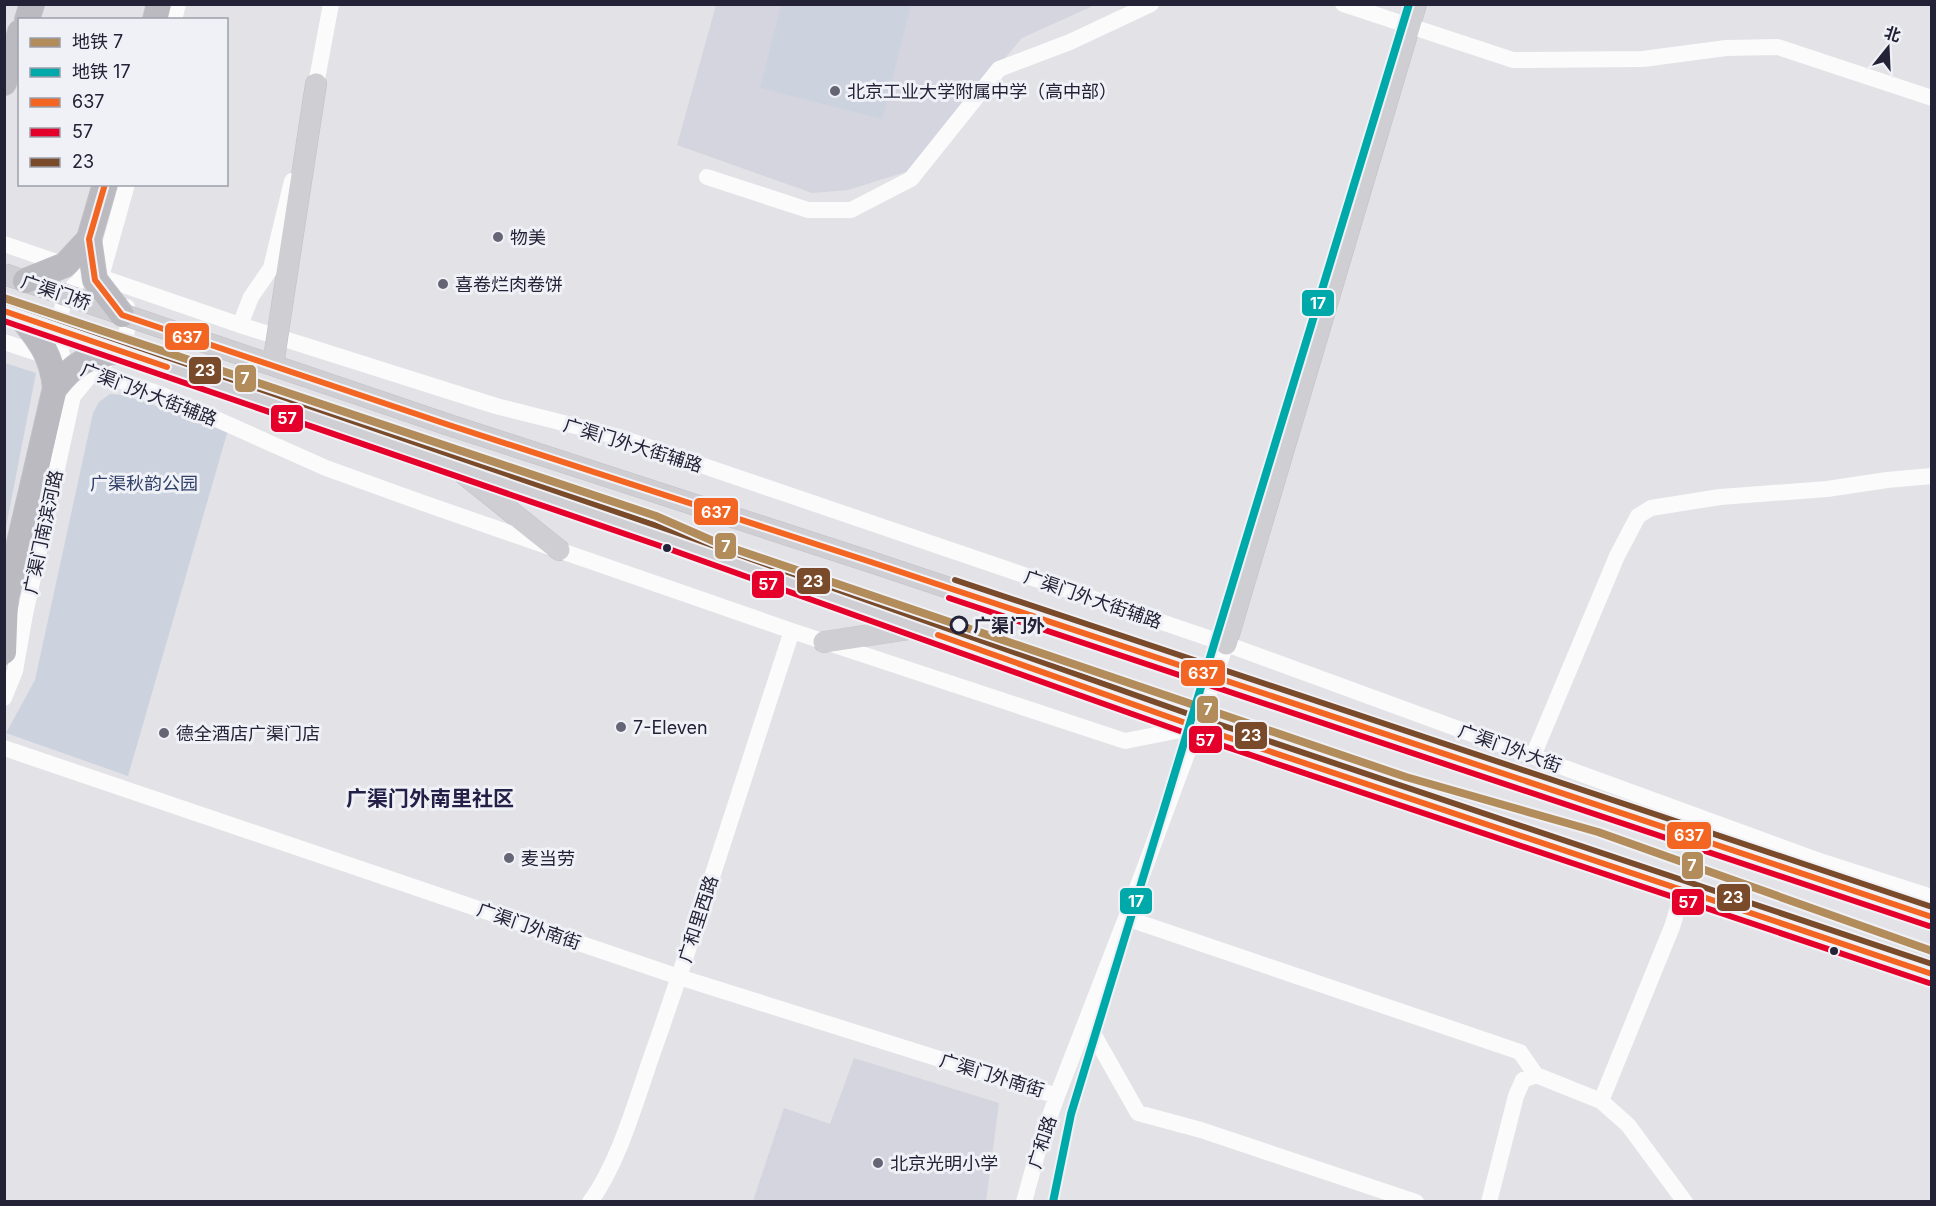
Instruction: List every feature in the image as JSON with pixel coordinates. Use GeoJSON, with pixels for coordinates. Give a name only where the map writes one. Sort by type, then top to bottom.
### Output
{"type":"FeatureCollection","features":[{"type":"Feature","properties":{"kind":"highway"},"geometry":{"type":"LineString","coordinates":[[8,72],[18,39]]}},
{"type":"Feature","properties":{"kind":"highway"},"geometry":{"type":"LineString","coordinates":[[8,72],[18,44]]}},
{"type":"Feature","properties":{"kind":"highway"},"geometry":{"type":"LineString","coordinates":[[104,186],[89,239],[95,280],[122,315]]}},
{"type":"Feature","properties":{"kind":"highway"},"geometry":{"type":"LineString","coordinates":[[15,278],[65,265],[89,239]]}},
{"type":"Feature","properties":{"kind":"highway"},"geometry":{"type":"LineString","coordinates":[[4,651],[5,601],[55,388],[52,366],[43,344],[13,314]]}},
{"type":"Feature","properties":{"kind":"highway"},"geometry":{"type":"LineString","coordinates":[[55,388],[68,371],[88,358],[98,354],[121,351]]}},
{"type":"Feature","properties":{"kind":"main road"},"geometry":{"type":"LineString","coordinates":[[1226,644],[1416,4]]}},
{"type":"Feature","properties":{"kind":"main road"},"geometry":{"type":"LineString","coordinates":[[273,365],[316,84]]}},
{"type":"Feature","properties":{"kind":"main road","name":"广渠门桥"},"geometry":{"type":"LineString","coordinates":[[15,278],[449,425]]}},
{"type":"Feature","properties":{"kind":"main road","name":"广渠门桥"},"geometry":{"type":"LineString","coordinates":[[13,314],[445,462]]}},
{"type":"Feature","properties":{"kind":"main road","name":"广渠门外大街"},"geometry":{"type":"LineString","coordinates":[[449,425],[860,558],[1932,917]]}},
{"type":"Feature","properties":{"kind":"main road"},"geometry":{"type":"LineString","coordinates":[[445,462],[559,550]]}},
{"type":"Feature","properties":{"kind":"main road"},"geometry":{"type":"LineString","coordinates":[[445,462],[1197,727],[1932,974]]}},
{"type":"Feature","properties":{"kind":"main road"},"geometry":{"type":"LineString","coordinates":[[824,642],[918,628]]}},
{"type":"Feature","properties":{"kind":"street"},"geometry":{"type":"LineString","coordinates":[[240,325],[251,297],[271,268],[316,84],[331,4]]}},
{"type":"Feature","properties":{"kind":"street"},"geometry":{"type":"LineString","coordinates":[[707,177],[808,210],[851,210],[911,179],[999,69],[1070,42],[1152,4]]}},
{"type":"Feature","properties":{"kind":"street"},"geometry":{"type":"LineString","coordinates":[[1343,4],[1513,60],[1643,59],[1726,48],[1778,47],[1932,98]]}},
{"type":"Feature","properties":{"kind":"street"},"geometry":{"type":"LineString","coordinates":[[64,363],[60,349],[58,324],[72,287],[95,275],[126,186]]}},
{"type":"Feature","properties":{"kind":"street","name":"广渠门桥"},"geometry":{"type":"LineString","coordinates":[[4,244],[36,255]]}},
{"type":"Feature","properties":{"kind":"street","name":"广渠门外大街辅路"},"geometry":{"type":"LineString","coordinates":[[36,255],[240,325],[496,406],[619,437],[1226,644]]}},
{"type":"Feature","properties":{"kind":"street"},"geometry":{"type":"LineString","coordinates":[[93,373],[110,360],[122,345],[130,323],[127,307],[95,275]]}},
{"type":"Feature","properties":{"kind":"street","name":"广渠门外大街辅路"},"geometry":{"type":"LineString","coordinates":[[12,344],[160,394],[326,468],[824,642],[1125,741],[1197,727]]}},
{"type":"Feature","properties":{"kind":"street","name":"广渠门南滨河路"},"geometry":{"type":"LineString","coordinates":[[4,698],[15,671],[73,396],[93,373]]}},
{"type":"Feature","properties":{"kind":"street"},"geometry":{"type":"LineString","coordinates":[[1533,756],[1617,556],[1638,516],[1651,508],[1720,497],[1827,489],[1932,476]]}},
{"type":"Feature","properties":{"kind":"street","name":"广和里西路"},"geometry":{"type":"LineString","coordinates":[[590,1202],[608,1171],[624,1132],[679,977],[792,631]]}},
{"type":"Feature","properties":{"kind":"street","name":"广和路"},"geometry":{"type":"LineString","coordinates":[[1024,1202],[1039,1147],[1057,1096],[1087,1023],[1226,644]]}},
{"type":"Feature","properties":{"kind":"street","name":"广渠门外大街"},"geometry":{"type":"LineString","coordinates":[[1226,644],[1814,859],[1932,897]]}},
{"type":"Feature","properties":{"kind":"street","name":"广渠门外南街"},"geometry":{"type":"LineString","coordinates":[[4,748],[679,977],[1057,1096]]}},
{"type":"Feature","properties":{"kind":"street"},"geometry":{"type":"LineString","coordinates":[[1601,1101],[1672,927],[1683,891]]}},
{"type":"Feature","properties":{"kind":"street"},"geometry":{"type":"LineString","coordinates":[[1126,918],[1520,1052],[1536,1075],[1601,1101],[1628,1125],[1685,1202]]}},
{"type":"Feature","properties":{"kind":"street"},"geometry":{"type":"LineString","coordinates":[[1087,1023],[1138,1113],[1201,1130],[1416,1202]]}},
{"type":"Feature","properties":{"kind":"street"},"geometry":{"type":"LineString","coordinates":[[1490,1202],[1516,1096],[1523,1080],[1536,1075]]}},
{"type":"Feature","properties":{"kind":"shaded area","name":"北京工业大学附属中学（高中部）"},"geometry":{"type":"Polygon","coordinates":[[[716,5],[1095,5],[1022,38],[909,171],[848,190],[812,193],[677,145],[716,5]]]}},
{"type":"Feature","properties":{"kind":"shaded area","name":"北京光明小学"},"geometry":{"type":"Polygon","coordinates":[[[854,1058],[999,1103],[986,1201],[753,1201],[784,1108],[830,1124],[854,1058]]]}},
{"type":"Feature","properties":{"kind":"green space"},"geometry":{"type":"Polygon","coordinates":[[[781,5],[911,5],[882,119],[760,88],[781,5]]]}},
{"type":"Feature","properties":{"kind":"green space"},"geometry":{"type":"Polygon","coordinates":[[[4,363],[36,373],[5,532],[4,363]]]}},
{"type":"Feature","properties":{"kind":"green space","name":"广渠秋韵公园"},"geometry":{"type":"Polygon","coordinates":[[[110,394],[123,395],[228,430],[128,776],[6,733],[35,680],[93,413],[99,402],[110,394]]]}},
{"type":"Feature","properties":{"kind":"metro line","name":"17"},"geometry":{"type":"LineString","coordinates":[[1053,1202],[1071,1114],[1409,4]]}},
{"type":"Feature","properties":{"kind":"metro line","name":"7"},"geometry":{"type":"LineString","coordinates":[[4,298],[656,516],[720,544],[1406,777],[1598,832],[1932,951]]}},
{"type":"Feature","properties":{"kind":"transit line","name":"637"},"geometry":{"type":"LineString","coordinates":[[104,186],[89,239],[95,280],[122,315],[449,425],[871,562],[1932,917]]}},
{"type":"Feature","properties":{"kind":"transit line","name":"23"},"geometry":{"type":"LineString","coordinates":[[7,302],[675,532],[1200,718],[1932,964]]}},
{"type":"Feature","properties":{"kind":"transit line","name":"637"},"geometry":{"type":"LineString","coordinates":[[4,311],[167,367]]}},
{"type":"Feature","properties":{"kind":"transit line","name":"57"},"geometry":{"type":"LineString","coordinates":[[4,321],[669,549],[1194,736],[1929,983]]}},
{"type":"Feature","properties":{"kind":"transit line","name":"23"},"geometry":{"type":"LineString","coordinates":[[955,580],[1932,907]]}},
{"type":"Feature","properties":{"kind":"transit line","name":"57"},"geometry":{"type":"LineString","coordinates":[[949,598],[1929,926]]}},
{"type":"Feature","properties":{"kind":"transit line","name":"637"},"geometry":{"type":"LineString","coordinates":[[938,635],[1197,727],[1932,974]]}},
{"type":"Feature","properties":{"kind":"place","name":"北京工业大学附属中学（高中部）"},"geometry":{"type":"Point","coordinates":[835,91]}},
{"type":"Feature","properties":{"kind":"place","name":"物美"},"geometry":{"type":"Point","coordinates":[498,237]}},
{"type":"Feature","properties":{"kind":"place","name":"喜卷烂肉卷饼"},"geometry":{"type":"Point","coordinates":[443,284]}},
{"type":"Feature","properties":{"kind":"place","name":"广渠门外"},"geometry":{"type":"Point","coordinates":[959,625]}},
{"type":"Feature","properties":{"kind":"place","name":"7-Eleven"},"geometry":{"type":"Point","coordinates":[621,727]}},
{"type":"Feature","properties":{"kind":"place","name":"德全酒店广渠门店"},"geometry":{"type":"Point","coordinates":[164,733]}},
{"type":"Feature","properties":{"kind":"place","name":"麦当劳"},"geometry":{"type":"Point","coordinates":[509,858]}},
{"type":"Feature","properties":{"kind":"place","name":"北京光明小学"},"geometry":{"type":"Point","coordinates":[878,1163]}},
{"type":"Feature","properties":{"kind":"district","name":"广渠门外南里社区"},"geometry":{"type":"Point","coordinates":[430,798]}}]}
